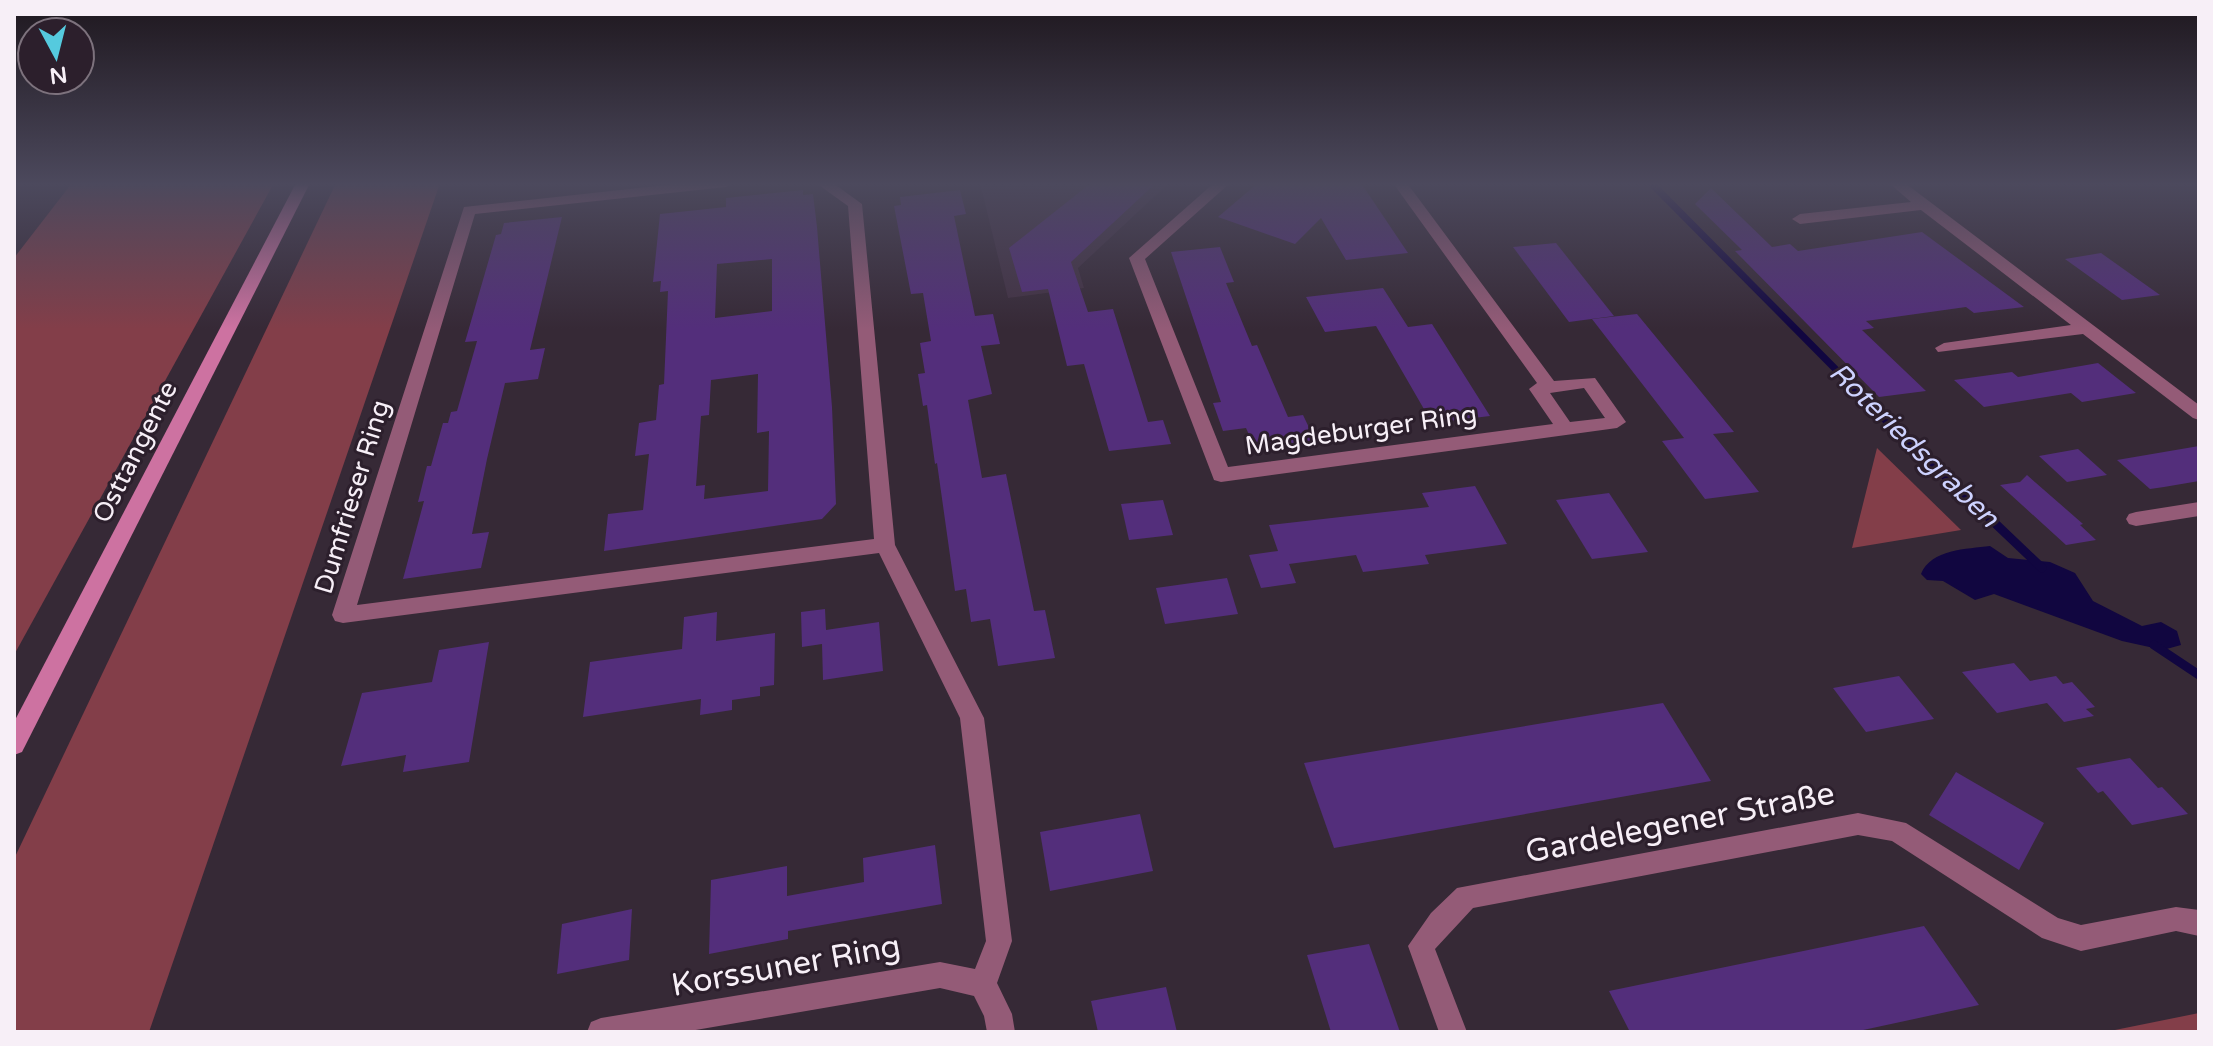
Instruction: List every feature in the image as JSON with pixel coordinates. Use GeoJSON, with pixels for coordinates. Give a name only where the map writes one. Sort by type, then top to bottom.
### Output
{"type":"FeatureCollection","features":[{"type":"Feature","properties":{"kind":"main road","name":"Osttangente"},"geometry":{"type":"LineString","coordinates":[[14,745],[278,232]]}},
{"type":"Feature","properties":{"kind":"street","name":"Dumfrieser Ring"},"geometry":{"type":"LineString","coordinates":[[462,232],[343,615],[885,545]]}},
{"type":"Feature","properties":{"kind":"street"},"geometry":{"type":"LineString","coordinates":[[857,232],[885,545],[972,718],[999,941],[983,984],[998,1014],[1001,1032]]}},
{"type":"Feature","properties":{"kind":"street","name":"Magdeburger Ring"},"geometry":{"type":"LineString","coordinates":[[1167,232],[1137,258],[1221,475],[1617,422],[1589,382],[1549,387]]}},
{"type":"Feature","properties":{"kind":"street"},"geometry":{"type":"LineString","coordinates":[[1436,232],[1549,387],[1538,389],[1565,429]]}},
{"type":"Feature","properties":{"kind":"street"},"geometry":{"type":"LineString","coordinates":[[1959,232],[2199,414]]}},
{"type":"Feature","properties":{"kind":"street"},"geometry":{"type":"LineString","coordinates":[[1944,348],[2086,328]]}},
{"type":"Feature","properties":{"kind":"street"},"geometry":{"type":"LineString","coordinates":[[2136,519],[2199,509]]}},
{"type":"Feature","properties":{"kind":"street","name":"Gardelegener Straße"},"geometry":{"type":"LineString","coordinates":[[1453,1032],[1421,946],[1466,897],[1858,824],[1897,831],[2051,929],[2081,938],[2167,920],[2199,923]]}},
{"type":"Feature","properties":{"kind":"street","name":"Korssuner Ring"},"geometry":{"type":"LineString","coordinates":[[601,1032],[940,975],[983,984]]}},
{"type":"Feature","properties":{"kind":"shaded area"},"geometry":{"type":"Polygon","coordinates":[[[34,232],[247,232],[14,655],[14,258],[34,232]]]}},
{"type":"Feature","properties":{"kind":"shaded area"},"geometry":{"type":"Polygon","coordinates":[[[313,232],[423,232],[149,1032],[14,1032],[14,859],[313,232]]]}},
{"type":"Feature","properties":{"kind":"shaded area"},"geometry":{"type":"Polygon","coordinates":[[[992,232],[1117,232],[1078,268],[1084,288],[1008,298],[992,232]]]}},
{"type":"Feature","properties":{"kind":"shaded area"},"geometry":{"type":"Polygon","coordinates":[[[1877,448],[1961,530],[1852,548],[1877,448]]]}},
{"type":"Feature","properties":{"kind":"shaded area"},"geometry":{"type":"Polygon","coordinates":[[[1990,546],[2008,558],[2050,562],[2075,573],[2093,601],[2142,626],[2161,622],[2177,631],[2181,645],[2163,650],[2122,641],[1994,594],[1975,600],[1943,581],[1927,580],[1921,574],[1941,555],[1990,546]]]}},
{"type":"Feature","properties":{"kind":"shaded area"},"geometry":{"type":"Polygon","coordinates":[[[2199,1013],[2199,1032],[2110,1031],[2199,1013]]]}},
{"type":"Feature","properties":{"kind":"building"},"geometry":{"type":"Polygon","coordinates":[[[558,232],[530,350],[545,348],[538,379],[505,383],[472,534],[489,532],[481,568],[403,579],[424,501],[418,502],[427,466],[431,466],[443,423],[448,423],[451,412],[457,411],[477,341],[465,342],[496,235],[558,232]]]}},
{"type":"Feature","properties":{"kind":"building"},"geometry":{"type":"Polygon","coordinates":[[[658,232],[817,232],[832,407],[836,504],[822,519],[604,551],[608,514],[643,510],[649,454],[635,456],[639,423],[656,420],[659,385],[664,384],[668,291],[660,292],[661,281],[653,282],[658,232]],[[772,259],[717,264],[715,318],[772,311],[772,259]],[[758,374],[711,380],[709,415],[701,416],[696,486],[705,485],[704,499],[768,491],[769,431],[757,433],[758,374]]]}},
{"type":"Feature","properties":{"kind":"building"},"geometry":{"type":"Polygon","coordinates":[[[899,232],[957,232],[975,316],[993,314],[1000,344],[981,346],[992,394],[968,400],[982,478],[1006,474],[1034,611],[1045,610],[1055,658],[998,666],[990,619],[971,622],[966,589],[955,591],[937,463],[918,374],[925,373],[920,343],[931,341],[923,293],[911,294],[899,232]]]}},
{"type":"Feature","properties":{"kind":"building"},"geometry":{"type":"Polygon","coordinates":[[[1029,232],[1103,232],[1071,262],[1088,312],[1113,309],[1148,422],[1163,420],[1171,444],[1109,451],[1084,364],[1067,366],[1048,289],[1022,292],[1009,248],[1029,232]]]}},
{"type":"Feature","properties":{"kind":"building"},"geometry":{"type":"Polygon","coordinates":[[[1260,232],[1307,232],[1295,244],[1260,232]]]}},
{"type":"Feature","properties":{"kind":"building"},"geometry":{"type":"Polygon","coordinates":[[[1329,232],[1394,232],[1408,253],[1346,260],[1329,232]]]}},
{"type":"Feature","properties":{"kind":"building"},"geometry":{"type":"Polygon","coordinates":[[[1723,232],[1756,232],[1772,247],[1790,244],[1798,251],[1922,232],[2024,307],[1974,313],[1966,307],[1866,321],[1874,328],[1862,330],[1926,391],[1879,397],[1735,251],[1742,250],[1723,232]]]}},
{"type":"Feature","properties":{"kind":"building"},"geometry":{"type":"Polygon","coordinates":[[[1556,243],[1614,316],[1569,322],[1513,247],[1556,243]]]}},
{"type":"Feature","properties":{"kind":"building"},"geometry":{"type":"Polygon","coordinates":[[[1220,247],[1234,282],[1226,283],[1252,346],[1257,345],[1288,417],[1303,415],[1315,440],[1255,448],[1246,428],[1223,431],[1213,403],[1221,402],[1171,252],[1220,247]]]}},
{"type":"Feature","properties":{"kind":"building"},"geometry":{"type":"Polygon","coordinates":[[[2101,253],[2160,295],[2122,300],[2065,259],[2101,253]]]}},
{"type":"Feature","properties":{"kind":"building"},"geometry":{"type":"Polygon","coordinates":[[[1383,288],[1408,327],[1432,324],[1490,416],[1432,423],[1376,326],[1325,332],[1306,297],[1383,288]]]}},
{"type":"Feature","properties":{"kind":"building"},"geometry":{"type":"Polygon","coordinates":[[[1637,314],[1734,432],[1713,434],[1759,492],[1705,499],[1662,441],[1684,438],[1592,319],[1637,314]]]}},
{"type":"Feature","properties":{"kind":"building"},"geometry":{"type":"Polygon","coordinates":[[[2098,363],[2136,393],[2082,402],[2071,393],[1984,407],[1954,380],[2012,372],[2018,377],[2098,363]]]}},
{"type":"Feature","properties":{"kind":"building"},"geometry":{"type":"Polygon","coordinates":[[[2199,446],[2199,481],[2164,487],[2150,489],[2117,460],[2199,446]]]}},
{"type":"Feature","properties":{"kind":"building"},"geometry":{"type":"Polygon","coordinates":[[[2078,449],[2107,475],[2067,482],[2039,456],[2078,449]]]}},
{"type":"Feature","properties":{"kind":"building"},"geometry":{"type":"Polygon","coordinates":[[[2027,475],[2083,524],[2080,525],[2096,540],[2066,545],[2000,485],[2020,482],[2027,475]]]}},
{"type":"Feature","properties":{"kind":"building"},"geometry":{"type":"Polygon","coordinates":[[[1475,486],[1507,544],[1425,555],[1429,564],[1363,572],[1356,555],[1289,564],[1296,583],[1261,588],[1249,555],[1278,551],[1269,525],[1429,507],[1422,493],[1475,486]]]}},
{"type":"Feature","properties":{"kind":"building"},"geometry":{"type":"Polygon","coordinates":[[[1609,493],[1648,552],[1592,559],[1556,500],[1609,493]]]}},
{"type":"Feature","properties":{"kind":"building"},"geometry":{"type":"Polygon","coordinates":[[[1163,500],[1173,535],[1129,540],[1121,504],[1163,500]]]}},
{"type":"Feature","properties":{"kind":"building"},"geometry":{"type":"Polygon","coordinates":[[[1227,578],[1238,614],[1165,624],[1156,588],[1227,578]]]}},
{"type":"Feature","properties":{"kind":"building"},"geometry":{"type":"Polygon","coordinates":[[[825,609],[826,630],[879,622],[883,671],[823,680],[822,644],[802,647],[801,612],[825,609]]]}},
{"type":"Feature","properties":{"kind":"building"},"geometry":{"type":"Polygon","coordinates":[[[717,612],[716,641],[775,633],[774,685],[760,687],[760,696],[732,700],[732,710],[700,715],[701,699],[583,717],[590,662],[682,649],[684,617],[717,612]]]}},
{"type":"Feature","properties":{"kind":"building"},"geometry":{"type":"Polygon","coordinates":[[[489,642],[469,762],[403,772],[406,755],[341,766],[362,693],[432,682],[439,650],[489,642]]]}},
{"type":"Feature","properties":{"kind":"building"},"geometry":{"type":"Polygon","coordinates":[[[2014,663],[2030,681],[2056,676],[2063,684],[2072,682],[2095,707],[2086,709],[2094,716],[2064,722],[2047,703],[1997,713],[1962,672],[2014,663]]]}},
{"type":"Feature","properties":{"kind":"building"},"geometry":{"type":"Polygon","coordinates":[[[1899,676],[1934,719],[1866,732],[1833,688],[1899,676]]]}},
{"type":"Feature","properties":{"kind":"building"},"geometry":{"type":"Polygon","coordinates":[[[1663,703],[1711,781],[1334,848],[1304,763],[1663,703]]]}},
{"type":"Feature","properties":{"kind":"building"},"geometry":{"type":"Polygon","coordinates":[[[2130,758],[2188,814],[2132,825],[2103,791],[2098,793],[2076,768],[2130,758]]]}},
{"type":"Feature","properties":{"kind":"building"},"geometry":{"type":"Polygon","coordinates":[[[1956,772],[2044,823],[2019,870],[1929,815],[1956,772]]]}},
{"type":"Feature","properties":{"kind":"building"},"geometry":{"type":"Polygon","coordinates":[[[1140,814],[1153,871],[1050,891],[1040,832],[1140,814]]]}},
{"type":"Feature","properties":{"kind":"building"},"geometry":{"type":"Polygon","coordinates":[[[935,845],[942,904],[788,931],[788,939],[709,954],[711,880],[787,866],[787,896],[864,882],[863,858],[935,845]]]}},
{"type":"Feature","properties":{"kind":"building"},"geometry":{"type":"Polygon","coordinates":[[[632,909],[629,960],[557,974],[562,924],[632,909]]]}},
{"type":"Feature","properties":{"kind":"building"},"geometry":{"type":"Polygon","coordinates":[[[1924,926],[1979,1005],[1854,1032],[1630,1032],[1609,991],[1924,926]]]}},
{"type":"Feature","properties":{"kind":"building"},"geometry":{"type":"Polygon","coordinates":[[[1369,944],[1400,1032],[1331,1032],[1307,955],[1369,944]]]}},
{"type":"Feature","properties":{"kind":"building"},"geometry":{"type":"Polygon","coordinates":[[[1166,987],[1177,1032],[1098,1032],[1091,1001],[1166,987]]]}},
{"type":"Feature","properties":{"kind":"waterway","name":"Roteriedsgraben"},"geometry":{"type":"LineString","coordinates":[[1699,232],[1874,408]]}},
{"type":"Feature","properties":{"kind":"waterway","name":"Roteriedsgraben"},"geometry":{"type":"LineString","coordinates":[[1874,408],[2042,568]]}},
{"type":"Feature","properties":{"kind":"waterway","name":"Roteriedsgraben"},"geometry":{"type":"LineString","coordinates":[[2154,645],[2199,675]]}}]}
